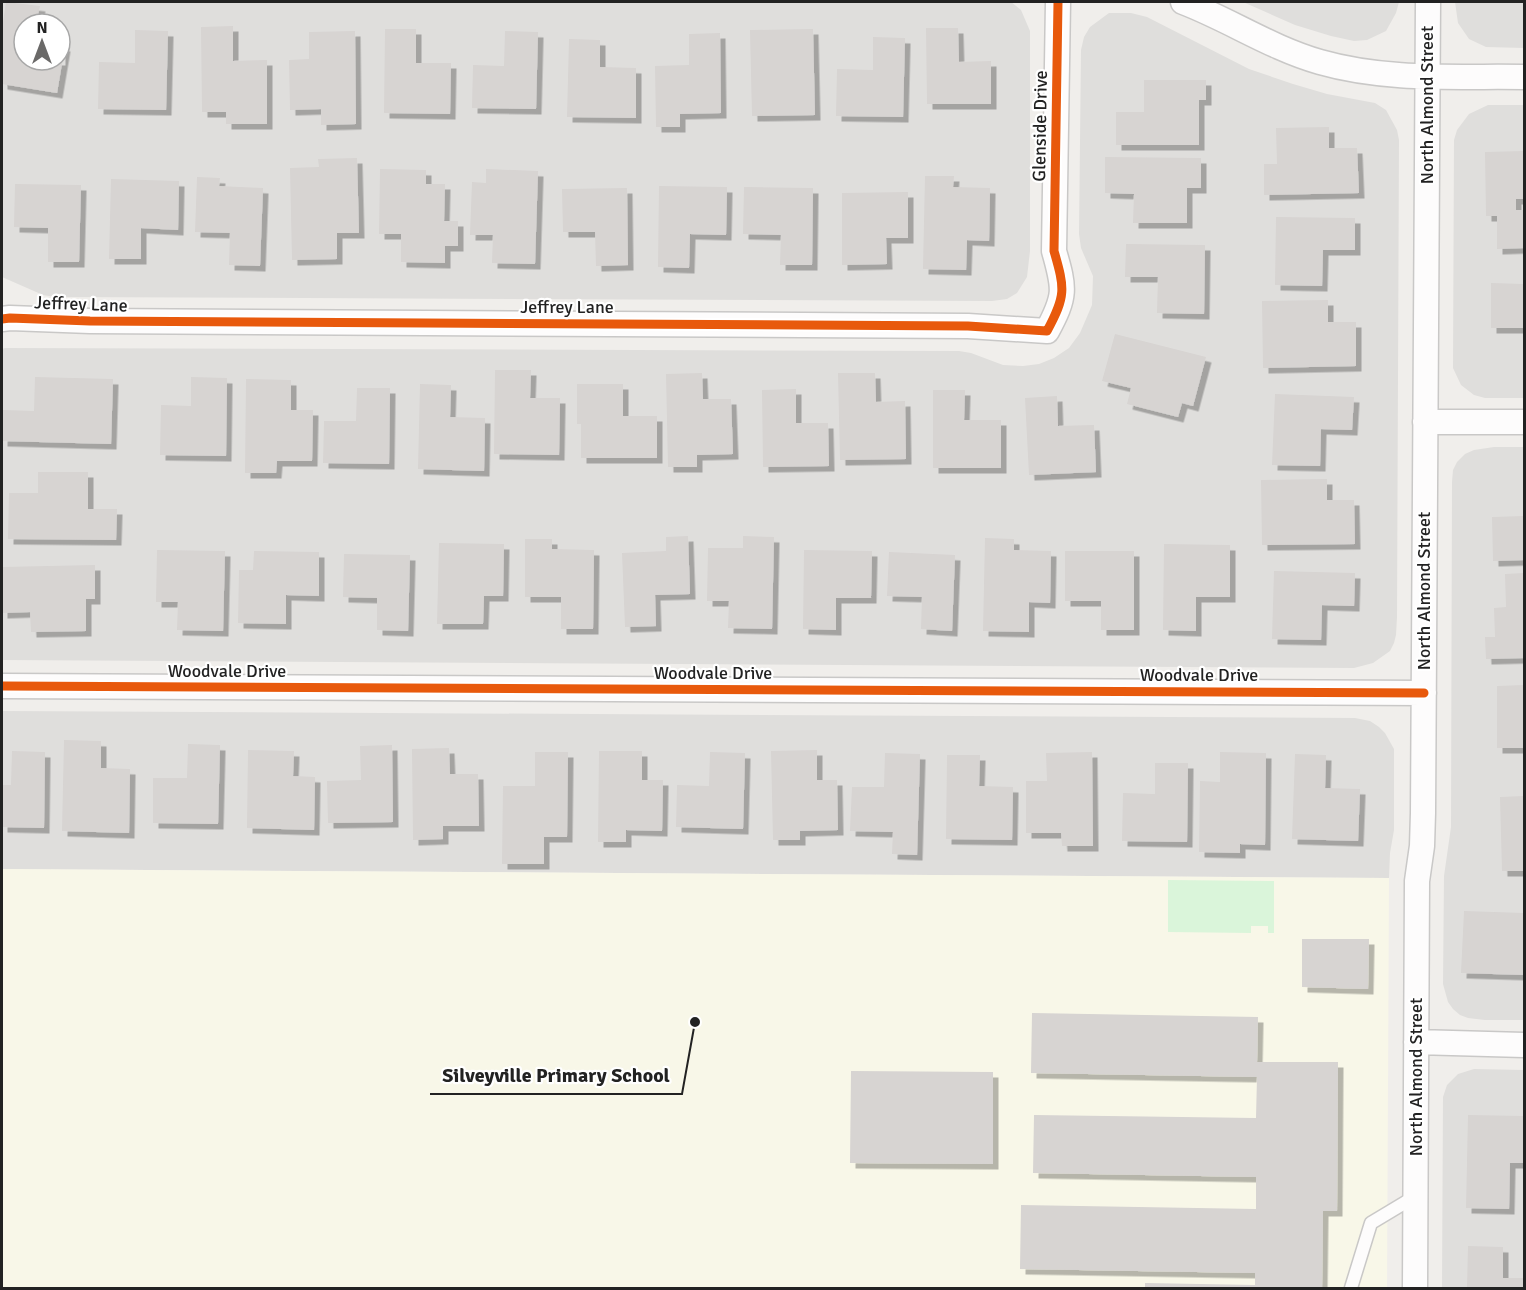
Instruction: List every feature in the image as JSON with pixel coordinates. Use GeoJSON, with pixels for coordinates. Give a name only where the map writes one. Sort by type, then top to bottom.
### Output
{"type":"FeatureCollection","features":[{"type":"Feature","properties":{"kind":"street","name":"Glenside Drive"},"geometry":{"type":"LineString","coordinates":[[1054,251],[1058,2]]}},
{"type":"Feature","properties":{"kind":"street"},"geometry":{"type":"LineString","coordinates":[[1183,2],[1271,45],[1320,62],[1382,73],[1524,77]]}},
{"type":"Feature","properties":{"kind":"street","name":"North Almond Street"},"geometry":{"type":"LineString","coordinates":[[1415,1288],[1417,881],[1422,846],[1423,813],[1428,2]]}},
{"type":"Feature","properties":{"kind":"street","name":"Jeffrey Lane"},"geometry":{"type":"LineString","coordinates":[[2,319],[956,326],[1047,331],[1060,307],[1062,281],[1054,251]]}},
{"type":"Feature","properties":{"kind":"street"},"geometry":{"type":"LineString","coordinates":[[1425,422],[1524,422]]}},
{"type":"Feature","properties":{"kind":"street","name":"Woodvale Drive"},"geometry":{"type":"LineString","coordinates":[[2,686],[1424,693]]}},
{"type":"Feature","properties":{"kind":"street"},"geometry":{"type":"LineString","coordinates":[[1416,1042],[1524,1045]]}},
{"type":"Feature","properties":{"kind":"lane"},"geometry":{"type":"LineString","coordinates":[[1351,1288],[1371,1223],[1416,1197]]}},
{"type":"Feature","properties":{"kind":"shaded area"},"geometry":{"type":"Polygon","coordinates":[[[2,2],[1011,2],[1021,10],[1030,31],[1030,251],[1027,277],[1017,293],[1007,299],[992,301],[55,297],[43,295],[2,277],[2,2]]]}},
{"type":"Feature","properties":{"kind":"shaded area"},"geometry":{"type":"Polygon","coordinates":[[[1243,2],[1399,2],[1386,31],[1367,40],[1354,41],[1295,25],[1243,2]]]}},
{"type":"Feature","properties":{"kind":"shaded area"},"geometry":{"type":"Polygon","coordinates":[[[1455,2],[1524,2],[1524,48],[1486,47],[1469,39],[1458,23],[1455,2]]]}},
{"type":"Feature","properties":{"kind":"shaded area"},"geometry":{"type":"Polygon","coordinates":[[[1109,13],[1131,13],[1147,17],[1249,69],[1327,94],[1375,103],[1386,110],[1397,130],[1399,140],[1397,617],[1396,635],[1390,651],[1373,663],[1354,668],[2,660],[2,349],[5,348],[959,351],[1003,365],[1023,366],[1039,364],[1054,358],[1069,348],[1080,333],[1092,305],[1093,276],[1081,248],[1079,234],[1081,50],[1084,37],[1090,27],[1109,13]]]}},
{"type":"Feature","properties":{"kind":"shaded area"},"geometry":{"type":"Polygon","coordinates":[[[1488,105],[1524,105],[1524,398],[1485,398],[1474,395],[1461,385],[1453,368],[1454,140],[1457,130],[1469,114],[1488,105]]]}},
{"type":"Feature","properties":{"kind":"shaded area"},"geometry":{"type":"Polygon","coordinates":[[[1494,447],[1524,447],[1524,1020],[1485,1020],[1460,1015],[1448,1002],[1443,984],[1444,876],[1451,827],[1453,470],[1465,454],[1494,447]]]}},
{"type":"Feature","properties":{"kind":"shaded area"},"geometry":{"type":"Polygon","coordinates":[[[2,711],[1355,718],[1370,721],[1379,727],[1394,749],[1394,830],[1389,878],[2,869],[2,711]]]}},
{"type":"Feature","properties":{"kind":"shaded area"},"geometry":{"type":"Polygon","coordinates":[[[2,869],[1389,878],[1387,1288],[2,1288],[2,869]]]}},
{"type":"Feature","properties":{"kind":"shaded area"},"geometry":{"type":"Polygon","coordinates":[[[1474,1069],[1524,1070],[1524,1288],[1442,1288],[1443,1097],[1447,1085],[1458,1074],[1474,1069]]]}},
{"type":"Feature","properties":{"kind":"green space"},"geometry":{"type":"Polygon","coordinates":[[[1168,880],[1274,881],[1274,933],[1268,933],[1268,926],[1251,926],[1251,933],[1168,932],[1168,880]]]}},
{"type":"Feature","properties":{"kind":"building"},"geometry":{"type":"Polygon","coordinates":[[[6,2],[40,6],[39,12],[12,12],[12,72],[61,72],[57,93],[2,84],[2,29],[6,2]]]}},
{"type":"Feature","properties":{"kind":"building"},"geometry":{"type":"Polygon","coordinates":[[[233,26],[233,61],[267,60],[267,124],[226,124],[226,112],[202,112],[201,27],[233,26]]]}},
{"type":"Feature","properties":{"kind":"building"},"geometry":{"type":"Polygon","coordinates":[[[926,28],[958,28],[959,62],[991,61],[991,104],[927,104],[926,28]]]}},
{"type":"Feature","properties":{"kind":"building"},"geometry":{"type":"Polygon","coordinates":[[[385,29],[416,29],[416,63],[451,63],[450,114],[384,113],[385,29]]]}},
{"type":"Feature","properties":{"kind":"building"},"geometry":{"type":"Polygon","coordinates":[[[813,29],[815,115],[752,116],[750,30],[813,29]]]}},
{"type":"Feature","properties":{"kind":"building"},"geometry":{"type":"Polygon","coordinates":[[[135,30],[168,31],[166,110],[98,109],[99,62],[135,63],[135,30]]]}},
{"type":"Feature","properties":{"kind":"building"},"geometry":{"type":"Polygon","coordinates":[[[355,31],[356,124],[321,125],[321,109],[290,110],[289,60],[309,59],[309,32],[355,31]]]}},
{"type":"Feature","properties":{"kind":"building"},"geometry":{"type":"Polygon","coordinates":[[[505,31],[538,32],[536,109],[472,108],[473,65],[504,66],[505,31]]]}},
{"type":"Feature","properties":{"kind":"building"},"geometry":{"type":"Polygon","coordinates":[[[720,33],[721,113],[680,114],[680,127],[656,127],[655,66],[689,65],[689,34],[720,33]]]}},
{"type":"Feature","properties":{"kind":"building"},"geometry":{"type":"Polygon","coordinates":[[[873,37],[905,38],[903,117],[836,116],[837,69],[873,70],[873,37]]]}},
{"type":"Feature","properties":{"kind":"building"},"geometry":{"type":"Polygon","coordinates":[[[569,39],[600,40],[600,67],[636,68],[636,118],[567,117],[569,39]]]}},
{"type":"Feature","properties":{"kind":"building"},"geometry":{"type":"Polygon","coordinates":[[[1144,80],[1206,80],[1206,100],[1199,100],[1199,145],[1116,145],[1116,112],[1144,112],[1144,80]]]}},
{"type":"Feature","properties":{"kind":"building"},"geometry":{"type":"Polygon","coordinates":[[[1329,127],[1329,148],[1357,148],[1359,193],[1264,195],[1264,164],[1277,164],[1276,128],[1329,127]]]}},
{"type":"Feature","properties":{"kind":"building"},"geometry":{"type":"Polygon","coordinates":[[[1524,151],[1524,199],[1516,199],[1516,210],[1524,210],[1524,248],[1497,249],[1497,216],[1486,216],[1485,152],[1524,151]]]}},
{"type":"Feature","properties":{"kind":"building"},"geometry":{"type":"Polygon","coordinates":[[[1105,157],[1201,158],[1201,188],[1187,188],[1187,223],[1133,223],[1134,194],[1105,193],[1105,157]]]}},
{"type":"Feature","properties":{"kind":"building"},"geometry":{"type":"Polygon","coordinates":[[[357,158],[359,233],[337,233],[337,259],[292,260],[290,168],[319,167],[318,159],[357,158]]]}},
{"type":"Feature","properties":{"kind":"building"},"geometry":{"type":"Polygon","coordinates":[[[380,169],[426,170],[426,184],[445,184],[444,221],[458,221],[458,246],[445,246],[445,263],[401,262],[401,234],[379,234],[380,169]]]}},
{"type":"Feature","properties":{"kind":"building"},"geometry":{"type":"Polygon","coordinates":[[[486,169],[538,171],[535,264],[492,263],[493,235],[470,235],[472,182],[486,183],[486,169]]]}},
{"type":"Feature","properties":{"kind":"building"},"geometry":{"type":"Polygon","coordinates":[[[925,176],[954,176],[953,187],[990,188],[989,241],[967,240],[966,270],[923,269],[925,176]]]}},
{"type":"Feature","properties":{"kind":"building"},"geometry":{"type":"Polygon","coordinates":[[[197,177],[220,178],[219,186],[263,188],[260,266],[229,265],[230,233],[195,232],[197,177]]]}},
{"type":"Feature","properties":{"kind":"building"},"geometry":{"type":"Polygon","coordinates":[[[111,179],[179,181],[178,230],[141,228],[141,259],[109,259],[111,179]]]}},
{"type":"Feature","properties":{"kind":"building"},"geometry":{"type":"Polygon","coordinates":[[[15,184],[81,185],[79,262],[48,262],[48,228],[14,227],[15,184]]]}},
{"type":"Feature","properties":{"kind":"building"},"geometry":{"type":"Polygon","coordinates":[[[659,186],[727,187],[726,235],[690,234],[689,268],[658,267],[659,186]]]}},
{"type":"Feature","properties":{"kind":"building"},"geometry":{"type":"Polygon","coordinates":[[[744,187],[813,188],[812,265],[780,265],[781,235],[743,234],[744,187]]]}},
{"type":"Feature","properties":{"kind":"building"},"geometry":{"type":"Polygon","coordinates":[[[627,188],[628,265],[596,266],[595,232],[563,232],[562,189],[627,188]]]}},
{"type":"Feature","properties":{"kind":"building"},"geometry":{"type":"Polygon","coordinates":[[[908,192],[908,238],[886,238],[887,264],[842,265],[842,193],[908,192]]]}},
{"type":"Feature","properties":{"kind":"building"},"geometry":{"type":"Polygon","coordinates":[[[1276,217],[1355,218],[1355,250],[1323,250],[1322,286],[1275,285],[1276,217]]]}},
{"type":"Feature","properties":{"kind":"building"},"geometry":{"type":"Polygon","coordinates":[[[1126,244],[1205,245],[1204,314],[1157,313],[1158,277],[1125,277],[1126,244]]]}},
{"type":"Feature","properties":{"kind":"building"},"geometry":{"type":"Polygon","coordinates":[[[1491,283],[1524,284],[1524,328],[1491,328],[1491,283]]]}},
{"type":"Feature","properties":{"kind":"building"},"geometry":{"type":"Polygon","coordinates":[[[1328,300],[1328,322],[1356,322],[1356,366],[1263,368],[1262,301],[1328,300]]]}},
{"type":"Feature","properties":{"kind":"building"},"geometry":{"type":"Polygon","coordinates":[[[1115,334],[1206,357],[1193,406],[1182,403],[1178,417],[1127,404],[1131,388],[1102,381],[1115,334]]]}},
{"type":"Feature","properties":{"kind":"building"},"geometry":{"type":"Polygon","coordinates":[[[495,370],[531,370],[530,398],[560,398],[559,455],[494,454],[495,370]]]}},
{"type":"Feature","properties":{"kind":"building"},"geometry":{"type":"Polygon","coordinates":[[[702,373],[703,399],[731,399],[733,454],[697,455],[697,467],[668,467],[666,374],[702,373]]]}},
{"type":"Feature","properties":{"kind":"building"},"geometry":{"type":"Polygon","coordinates":[[[838,373],[875,373],[876,402],[905,401],[906,459],[840,460],[838,373]]]}},
{"type":"Feature","properties":{"kind":"building"},"geometry":{"type":"Polygon","coordinates":[[[35,377],[113,379],[111,444],[2,441],[3,410],[34,411],[35,377]]]}},
{"type":"Feature","properties":{"kind":"building"},"geometry":{"type":"Polygon","coordinates":[[[191,377],[227,378],[226,456],[160,455],[161,405],[191,406],[191,377]]]}},
{"type":"Feature","properties":{"kind":"building"},"geometry":{"type":"Polygon","coordinates":[[[246,379],[291,380],[291,410],[313,410],[312,461],[277,461],[276,473],[245,473],[246,379]]]}},
{"type":"Feature","properties":{"kind":"building"},"geometry":{"type":"Polygon","coordinates":[[[420,384],[451,385],[450,417],[485,418],[484,471],[418,469],[420,384]]]}},
{"type":"Feature","properties":{"kind":"building"},"geometry":{"type":"Polygon","coordinates":[[[577,384],[623,384],[623,416],[657,416],[657,458],[581,458],[581,424],[577,424],[577,384]]]}},
{"type":"Feature","properties":{"kind":"building"},"geometry":{"type":"Polygon","coordinates":[[[357,388],[390,388],[389,464],[323,463],[324,421],[356,421],[357,388]]]}},
{"type":"Feature","properties":{"kind":"building"},"geometry":{"type":"Polygon","coordinates":[[[796,389],[796,423],[828,423],[829,466],[763,467],[762,390],[796,389]]]}},
{"type":"Feature","properties":{"kind":"building"},"geometry":{"type":"Polygon","coordinates":[[[933,390],[965,390],[964,420],[1001,420],[1001,468],[933,468],[933,390]]]}},
{"type":"Feature","properties":{"kind":"building"},"geometry":{"type":"Polygon","coordinates":[[[1275,394],[1354,397],[1352,430],[1321,429],[1320,466],[1272,465],[1275,394]]]}},
{"type":"Feature","properties":{"kind":"building"},"geometry":{"type":"Polygon","coordinates":[[[1057,396],[1058,426],[1094,425],[1096,472],[1029,475],[1025,398],[1057,396]]]}},
{"type":"Feature","properties":{"kind":"building"},"geometry":{"type":"Polygon","coordinates":[[[38,472],[88,472],[88,509],[117,509],[116,540],[8,539],[9,493],[38,493],[38,472]]]}},
{"type":"Feature","properties":{"kind":"building"},"geometry":{"type":"Polygon","coordinates":[[[1327,479],[1327,500],[1354,500],[1355,544],[1262,545],[1261,480],[1327,479]]]}},
{"type":"Feature","properties":{"kind":"building"},"geometry":{"type":"Polygon","coordinates":[[[1524,516],[1524,560],[1493,561],[1492,517],[1524,516]]]}},
{"type":"Feature","properties":{"kind":"building"},"geometry":{"type":"Polygon","coordinates":[[[688,536],[690,594],[655,595],[656,626],[625,627],[622,553],[666,551],[666,537],[688,536]]]}},
{"type":"Feature","properties":{"kind":"building"},"geometry":{"type":"Polygon","coordinates":[[[743,536],[774,537],[772,629],[728,628],[729,601],[707,601],[708,548],[743,548],[743,536]]]}},
{"type":"Feature","properties":{"kind":"building"},"geometry":{"type":"Polygon","coordinates":[[[985,538],[1014,539],[1014,550],[1051,551],[1050,603],[1029,602],[1029,632],[983,631],[985,538]]]}},
{"type":"Feature","properties":{"kind":"building"},"geometry":{"type":"Polygon","coordinates":[[[525,539],[552,539],[552,549],[594,550],[593,629],[561,629],[561,597],[525,597],[525,539]]]}},
{"type":"Feature","properties":{"kind":"building"},"geometry":{"type":"Polygon","coordinates":[[[439,543],[504,544],[503,596],[484,596],[483,624],[437,624],[439,543]]]}},
{"type":"Feature","properties":{"kind":"building"},"geometry":{"type":"Polygon","coordinates":[[[1164,544],[1230,545],[1230,597],[1196,597],[1196,631],[1163,630],[1164,544]]]}},
{"type":"Feature","properties":{"kind":"building"},"geometry":{"type":"Polygon","coordinates":[[[157,550],[225,551],[223,631],[177,630],[178,602],[156,602],[157,550]]]}},
{"type":"Feature","properties":{"kind":"building"},"geometry":{"type":"Polygon","coordinates":[[[804,550],[872,551],[871,598],[836,598],[836,630],[803,629],[804,550]]]}},
{"type":"Feature","properties":{"kind":"building"},"geometry":{"type":"Polygon","coordinates":[[[254,551],[319,552],[319,596],[286,595],[286,624],[238,623],[239,570],[253,570],[254,551]]]}},
{"type":"Feature","properties":{"kind":"building"},"geometry":{"type":"Polygon","coordinates":[[[1065,551],[1134,551],[1134,630],[1101,630],[1101,601],[1065,601],[1065,551]]]}},
{"type":"Feature","properties":{"kind":"building"},"geometry":{"type":"Polygon","coordinates":[[[889,552],[955,555],[952,631],[921,629],[922,597],[887,596],[889,552]]]}},
{"type":"Feature","properties":{"kind":"building"},"geometry":{"type":"Polygon","coordinates":[[[344,554],[410,555],[408,631],[377,630],[377,598],[343,597],[344,554]]]}},
{"type":"Feature","properties":{"kind":"building"},"geometry":{"type":"Polygon","coordinates":[[[95,565],[95,599],[86,599],[86,631],[31,632],[30,612],[2,613],[2,567],[95,565]]]}},
{"type":"Feature","properties":{"kind":"building"},"geometry":{"type":"Polygon","coordinates":[[[1274,571],[1355,573],[1354,606],[1322,605],[1321,640],[1272,639],[1274,571]]]}},
{"type":"Feature","properties":{"kind":"building"},"geometry":{"type":"Polygon","coordinates":[[[1524,573],[1524,658],[1486,659],[1485,637],[1495,637],[1494,608],[1506,607],[1505,574],[1524,573]]]}},
{"type":"Feature","properties":{"kind":"building"},"geometry":{"type":"Polygon","coordinates":[[[1524,685],[1524,748],[1497,748],[1497,686],[1524,685]]]}},
{"type":"Feature","properties":{"kind":"building"},"geometry":{"type":"Polygon","coordinates":[[[64,740],[101,741],[101,768],[130,769],[129,833],[62,831],[64,740]]]}},
{"type":"Feature","properties":{"kind":"building"},"geometry":{"type":"Polygon","coordinates":[[[188,744],[220,745],[218,824],[153,823],[153,778],[187,778],[188,744]]]}},
{"type":"Feature","properties":{"kind":"building"},"geometry":{"type":"Polygon","coordinates":[[[392,745],[393,822],[328,823],[327,781],[361,780],[360,746],[392,745]]]}},
{"type":"Feature","properties":{"kind":"building"},"geometry":{"type":"Polygon","coordinates":[[[449,748],[450,774],[478,774],[479,826],[443,826],[443,839],[413,840],[412,749],[449,748]]]}},
{"type":"Feature","properties":{"kind":"building"},"geometry":{"type":"Polygon","coordinates":[[[248,750],[294,751],[293,776],[315,777],[314,830],[247,828],[248,750]]]}},
{"type":"Feature","properties":{"kind":"building"},"geometry":{"type":"Polygon","coordinates":[[[817,750],[817,780],[837,780],[838,830],[800,831],[800,840],[773,840],[771,751],[817,750]]]}},
{"type":"Feature","properties":{"kind":"building"},"geometry":{"type":"Polygon","coordinates":[[[12,751],[45,752],[44,828],[2,827],[2,785],[11,785],[12,751]]]}},
{"type":"Feature","properties":{"kind":"building"},"geometry":{"type":"Polygon","coordinates":[[[599,751],[642,751],[642,780],[663,780],[662,831],[626,830],[626,842],[598,842],[599,751]]]}},
{"type":"Feature","properties":{"kind":"building"},"geometry":{"type":"Polygon","coordinates":[[[535,752],[568,752],[567,837],[544,837],[544,864],[502,864],[503,786],[535,786],[535,752]]]}},
{"type":"Feature","properties":{"kind":"building"},"geometry":{"type":"Polygon","coordinates":[[[710,752],[745,753],[743,829],[676,827],[677,785],[709,786],[710,752]]]}},
{"type":"Feature","properties":{"kind":"building"},"geometry":{"type":"Polygon","coordinates":[[[1092,752],[1093,846],[1062,846],[1061,833],[1026,833],[1026,781],[1047,781],[1046,753],[1092,752]]]}},
{"type":"Feature","properties":{"kind":"building"},"geometry":{"type":"Polygon","coordinates":[[[1220,752],[1266,753],[1265,845],[1240,844],[1240,853],[1199,852],[1200,781],[1220,782],[1220,752]]]}},
{"type":"Feature","properties":{"kind":"building"},"geometry":{"type":"Polygon","coordinates":[[[885,753],[920,754],[917,855],[892,854],[893,832],[850,831],[852,787],[884,787],[885,753]]]}},
{"type":"Feature","properties":{"kind":"building"},"geometry":{"type":"Polygon","coordinates":[[[1295,754],[1326,755],[1325,788],[1360,789],[1358,841],[1292,839],[1295,754]]]}},
{"type":"Feature","properties":{"kind":"building"},"geometry":{"type":"Polygon","coordinates":[[[947,755],[980,755],[979,786],[1013,787],[1012,840],[946,839],[947,755]]]}},
{"type":"Feature","properties":{"kind":"building"},"geometry":{"type":"Polygon","coordinates":[[[1155,763],[1188,763],[1187,842],[1122,841],[1123,793],[1155,794],[1155,763]]]}},
{"type":"Feature","properties":{"kind":"building"},"geometry":{"type":"Polygon","coordinates":[[[1524,796],[1524,871],[1502,871],[1500,797],[1524,796]]]}},
{"type":"Feature","properties":{"kind":"building"},"geometry":{"type":"Polygon","coordinates":[[[1464,911],[1524,913],[1524,975],[1461,973],[1464,911]]]}},
{"type":"Feature","properties":{"kind":"building"},"geometry":{"type":"Polygon","coordinates":[[[1302,939],[1369,939],[1368,989],[1302,987],[1302,939]]]}},
{"type":"Feature","properties":{"kind":"building"},"geometry":{"type":"Polygon","coordinates":[[[1032,1013],[1258,1017],[1257,1062],[1338,1062],[1337,1211],[1323,1211],[1322,1288],[1145,1288],[1145,1283],[1255,1285],[1255,1273],[1020,1269],[1021,1205],[1256,1209],[1256,1177],[1033,1173],[1034,1115],[1256,1118],[1257,1077],[1031,1073],[1032,1013]]]}},
{"type":"Feature","properties":{"kind":"building"},"geometry":{"type":"Polygon","coordinates":[[[851,1071],[993,1072],[993,1164],[850,1163],[851,1071]]]}},
{"type":"Feature","properties":{"kind":"building"},"geometry":{"type":"Polygon","coordinates":[[[1468,1115],[1524,1116],[1524,1163],[1510,1163],[1509,1209],[1466,1208],[1468,1115]]]}},
{"type":"Feature","properties":{"kind":"building"},"geometry":{"type":"Polygon","coordinates":[[[1468,1246],[1503,1247],[1503,1278],[1524,1278],[1524,1288],[1467,1288],[1468,1246]]]}},
{"type":"Feature","properties":{"kind":"cycle path"},"geometry":{"type":"LineString","coordinates":[[2,319],[968,326],[1047,331],[1058,309],[1062,292],[1054,251],[1058,2]]}},
{"type":"Feature","properties":{"kind":"cycle path"},"geometry":{"type":"LineString","coordinates":[[2,686],[1424,693]]}},
{"type":"Feature","properties":{"kind":"place","name":"Silveyville Primary School"},"geometry":{"type":"Point","coordinates":[695,1022]}}]}
